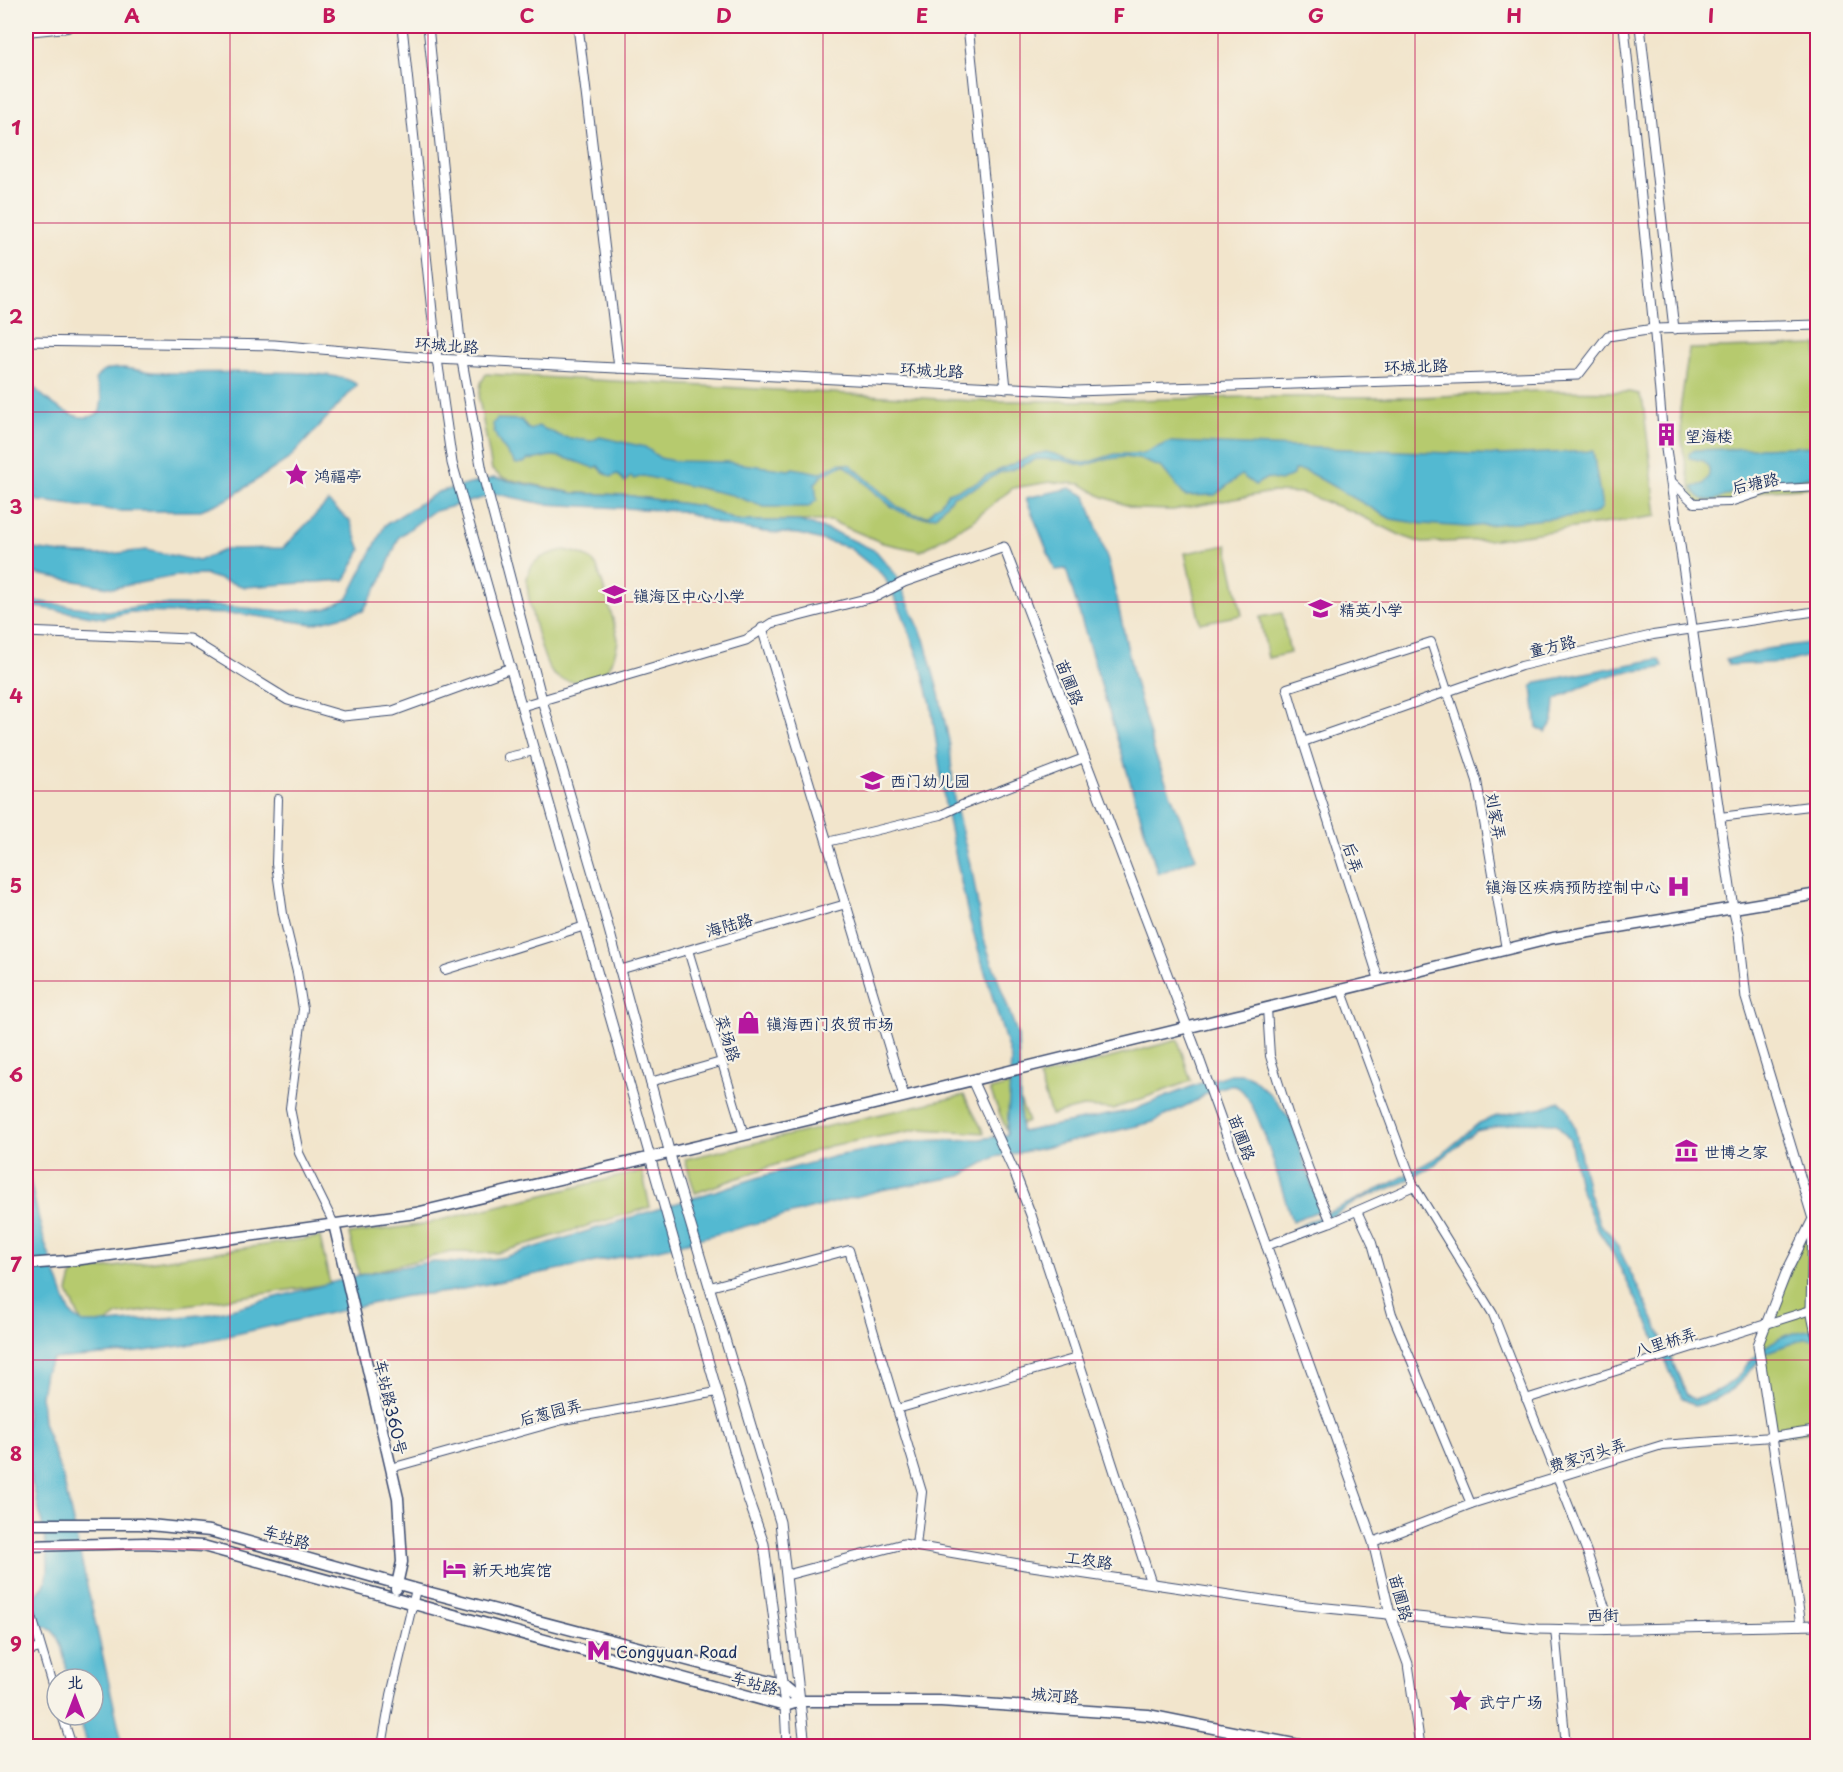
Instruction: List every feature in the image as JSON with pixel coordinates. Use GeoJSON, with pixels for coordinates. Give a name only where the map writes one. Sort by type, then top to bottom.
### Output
{"type":"FeatureCollection","features":[{"type":"Feature","properties":{"kind":"main road"},"geometry":{"type":"LineString","coordinates":[[26,30],[67,26]]}},
{"type":"Feature","properties":{"kind":"main road"},"geometry":{"type":"LineString","coordinates":[[26,1264],[67,1262],[417,1213],[1553,938],[1818,894]]}},
{"type":"Feature","properties":{"kind":"main road","name":"车站路360号"},"geometry":{"type":"LineString","coordinates":[[334,1224],[398,1498],[402,1562],[393,1598]]}},
{"type":"Feature","properties":{"kind":"main road","name":"车站路"},"geometry":{"type":"LineString","coordinates":[[26,1524],[140,1524],[210,1531],[416,1589],[782,1685],[801,1701]]}},
{"type":"Feature","properties":{"kind":"main road","name":"车站路"},"geometry":{"type":"LineString","coordinates":[[26,1546],[144,1543],[203,1546],[785,1706],[801,1701]]}},
{"type":"Feature","properties":{"kind":"main road","name":"城河路"},"geometry":{"type":"LineString","coordinates":[[801,1701],[941,1701],[1148,1715],[1304,1746]]}},
{"type":"Feature","properties":{"kind":"street"},"geometry":{"type":"LineString","coordinates":[[402,26],[437,359],[452,463],[746,1493],[764,1544],[785,1706],[787,1746]]}},
{"type":"Feature","properties":{"kind":"street"},"geometry":{"type":"LineString","coordinates":[[428,26],[462,361],[482,471],[542,700],[620,969],[650,1082],[780,1522],[806,1746]]}},
{"type":"Feature","properties":{"kind":"street"},"geometry":{"type":"LineString","coordinates":[[578,26],[618,368]]}},
{"type":"Feature","properties":{"kind":"street"},"geometry":{"type":"LineString","coordinates":[[968,26],[1006,388]]}},
{"type":"Feature","properties":{"kind":"street"},"geometry":{"type":"LineString","coordinates":[[1624,26],[1662,422]]}},
{"type":"Feature","properties":{"kind":"street"},"geometry":{"type":"LineString","coordinates":[[1640,26],[1674,329]]}},
{"type":"Feature","properties":{"kind":"street","name":"环城北路"},"geometry":{"type":"LineString","coordinates":[[26,341],[274,345],[462,361],[1075,391],[1578,375],[1608,336],[1654,329],[1818,325]]}},
{"type":"Feature","properties":{"kind":"street"},"geometry":{"type":"LineString","coordinates":[[1666,449],[1733,908],[1739,934],[1746,998],[1815,1218],[1811,1310],[1818,1344]]}},
{"type":"Feature","properties":{"kind":"street","name":"后塘路"},"geometry":{"type":"LineString","coordinates":[[1671,481],[1694,503],[1730,502],[1767,490],[1818,487]]}},
{"type":"Feature","properties":{"kind":"street","name":"苗圃路"},"geometry":{"type":"LineString","coordinates":[[762,628],[772,623],[877,596],[904,582],[1004,547],[1186,1026],[1373,1542],[1390,1614],[1408,1664],[1420,1746]]}},
{"type":"Feature","properties":{"kind":"street","name":"童方路"},"geometry":{"type":"LineString","coordinates":[[1303,742],[1521,666],[1653,635],[1818,611]]}},
{"type":"Feature","properties":{"kind":"street"},"geometry":{"type":"LineString","coordinates":[[522,706],[746,640],[762,628],[904,1096]]}},
{"type":"Feature","properties":{"kind":"street"},"geometry":{"type":"LineString","coordinates":[[26,632],[189,639],[288,700],[343,716],[393,711],[511,668]]}},
{"type":"Feature","properties":{"kind":"street","name":"刘家弄"},"geometry":{"type":"LineString","coordinates":[[1303,742],[1287,688],[1431,642],[1478,781],[1506,949]]}},
{"type":"Feature","properties":{"kind":"street","name":"后弄"},"geometry":{"type":"LineString","coordinates":[[1303,742],[1379,980]]}},
{"type":"Feature","properties":{"kind":"street"},"geometry":{"type":"LineString","coordinates":[[508,757],[534,751]]}},
{"type":"Feature","properties":{"kind":"street"},"geometry":{"type":"LineString","coordinates":[[827,842],[941,815],[1084,758]]}},
{"type":"Feature","properties":{"kind":"street"},"geometry":{"type":"LineString","coordinates":[[278,799],[276,864],[283,914],[303,1009],[290,1108],[298,1153],[334,1224]]}},
{"type":"Feature","properties":{"kind":"street"},"geometry":{"type":"LineString","coordinates":[[1720,817],[1818,805]]}},
{"type":"Feature","properties":{"kind":"street","name":"海陆路"},"geometry":{"type":"LineString","coordinates":[[620,969],[846,904]]}},
{"type":"Feature","properties":{"kind":"street"},"geometry":{"type":"LineString","coordinates":[[445,969],[585,926]]}},
{"type":"Feature","properties":{"kind":"street","name":"菜场路"},"geometry":{"type":"LineString","coordinates":[[688,950],[744,1135]]}},
{"type":"Feature","properties":{"kind":"street"},"geometry":{"type":"LineString","coordinates":[[1341,989],[1414,1186],[1493,1314],[1587,1552],[1612,1629]]}},
{"type":"Feature","properties":{"kind":"street"},"geometry":{"type":"LineString","coordinates":[[1267,1008],[1270,1056],[1288,1113],[1331,1222]]}},
{"type":"Feature","properties":{"kind":"street"},"geometry":{"type":"LineString","coordinates":[[650,1082],[722,1062]]}},
{"type":"Feature","properties":{"kind":"street"},"geometry":{"type":"LineString","coordinates":[[972,1080],[1009,1161],[1030,1215],[1151,1583]]}},
{"type":"Feature","properties":{"kind":"street"},"geometry":{"type":"LineString","coordinates":[[1266,1246],[1331,1222],[1414,1186]]}},
{"type":"Feature","properties":{"kind":"street"},"geometry":{"type":"LineString","coordinates":[[1357,1211],[1371,1243],[1392,1314],[1471,1504]]}},
{"type":"Feature","properties":{"kind":"street"},"geometry":{"type":"LineString","coordinates":[[1801,1625],[1758,1345],[1786,1273],[1815,1218]]}},
{"type":"Feature","properties":{"kind":"street"},"geometry":{"type":"LineString","coordinates":[[710,1287],[849,1250],[922,1492],[916,1546]]}},
{"type":"Feature","properties":{"kind":"street","name":"八里桥弄"},"geometry":{"type":"LineString","coordinates":[[1526,1399],[1811,1310]]}},
{"type":"Feature","properties":{"kind":"street"},"geometry":{"type":"LineString","coordinates":[[897,1409],[1077,1358]]}},
{"type":"Feature","properties":{"kind":"street","name":"后葱园弄"},"geometry":{"type":"LineString","coordinates":[[391,1468],[563,1420],[717,1392]]}},
{"type":"Feature","properties":{"kind":"street","name":"费家河头弄"},"geometry":{"type":"LineString","coordinates":[[1373,1542],[1471,1504],[1662,1445],[1772,1437],[1818,1430]]}},
{"type":"Feature","properties":{"kind":"street","name":"工农路"},"geometry":{"type":"LineString","coordinates":[[787,1575],[903,1544],[1025,1565],[1297,1605],[1390,1614]]}},
{"type":"Feature","properties":{"kind":"street"},"geometry":{"type":"LineString","coordinates":[[382,1746],[391,1695],[416,1589]]}},
{"type":"Feature","properties":{"kind":"street"},"geometry":{"type":"LineString","coordinates":[[26,1597],[46,1667]]}},
{"type":"Feature","properties":{"kind":"street","name":"西街"},"geometry":{"type":"LineString","coordinates":[[1390,1614],[1554,1629],[1818,1625]]}},
{"type":"Feature","properties":{"kind":"street"},"geometry":{"type":"LineString","coordinates":[[1554,1629],[1566,1746]]}},
{"type":"Feature","properties":{"kind":"street"},"geometry":{"type":"LineString","coordinates":[[26,1652],[40,1648]]}},
{"type":"Feature","properties":{"kind":"street"},"geometry":{"type":"LineString","coordinates":[[66,1727],[72,1746]]}},
{"type":"Feature","properties":{"kind":"green space"},"geometry":{"type":"Polygon","coordinates":[[[1817,345],[1817,487],[1767,490],[1730,502],[1694,503],[1683,451],[1680,410],[1689,349],[1817,345]]]}},
{"type":"Feature","properties":{"kind":"green space"},"geometry":{"type":"Polygon","coordinates":[[[486,374],[974,401],[1422,397],[1537,391],[1629,392],[1639,394],[1643,403],[1657,516],[1488,540],[1422,543],[1402,536],[1353,512],[1302,493],[1272,492],[1173,510],[1137,509],[1101,496],[1081,484],[1050,482],[1013,488],[971,522],[921,551],[883,543],[831,521],[737,521],[700,506],[625,495],[573,493],[503,478],[492,470],[479,399],[481,383],[486,374]]]}},
{"type":"Feature","properties":{"kind":"green space"},"geometry":{"type":"Polygon","coordinates":[[[1227,545],[1242,615],[1200,623],[1185,553],[1227,545]]]}},
{"type":"Feature","properties":{"kind":"green space"},"geometry":{"type":"Polygon","coordinates":[[[564,550],[586,556],[596,565],[618,640],[615,653],[607,669],[602,674],[588,680],[566,680],[553,674],[544,656],[528,594],[527,582],[530,568],[542,557],[564,550]]]}},
{"type":"Feature","properties":{"kind":"green space"},"geometry":{"type":"Polygon","coordinates":[[[1282,613],[1290,653],[1268,658],[1260,617],[1282,613]]]}},
{"type":"Feature","properties":{"kind":"green space"},"geometry":{"type":"Polygon","coordinates":[[[1178,1040],[1191,1081],[1113,1109],[1083,1107],[1051,1115],[1039,1077],[1178,1040]]]}},
{"type":"Feature","properties":{"kind":"green space"},"geometry":{"type":"Polygon","coordinates":[[[1014,1084],[1028,1122],[1006,1129],[990,1090],[1014,1084]]]}},
{"type":"Feature","properties":{"kind":"green space"},"geometry":{"type":"Polygon","coordinates":[[[964,1095],[984,1133],[921,1129],[829,1146],[695,1193],[685,1159],[964,1095]]]}},
{"type":"Feature","properties":{"kind":"green space"},"geometry":{"type":"Polygon","coordinates":[[[642,1171],[650,1207],[498,1253],[451,1252],[359,1275],[349,1234],[420,1225],[642,1171]]]}},
{"type":"Feature","properties":{"kind":"green space"},"geometry":{"type":"Polygon","coordinates":[[[1813,1219],[1811,1309],[1817,1344],[1817,1430],[1772,1437],[1758,1345],[1813,1219]]]}},
{"type":"Feature","properties":{"kind":"green space"},"geometry":{"type":"Polygon","coordinates":[[[320,1237],[330,1284],[118,1315],[100,1327],[83,1326],[68,1292],[73,1273],[320,1237]]]}},
{"type":"Feature","properties":{"kind":"water"},"geometry":{"type":"Polygon","coordinates":[[[123,368],[163,373],[297,373],[345,379],[357,385],[290,458],[228,499],[198,511],[120,511],[26,499],[26,379],[60,409],[81,417],[91,416],[100,412],[102,398],[95,380],[104,371],[123,368]]]}},
{"type":"Feature","properties":{"kind":"water"},"geometry":{"type":"Polygon","coordinates":[[[497,419],[522,420],[531,430],[538,426],[563,437],[591,441],[600,437],[645,447],[660,458],[674,461],[727,462],[820,473],[839,463],[851,465],[898,507],[915,514],[928,516],[948,493],[976,483],[988,475],[1034,455],[1046,452],[1086,463],[1115,454],[1142,454],[1169,442],[1500,455],[1593,451],[1602,508],[1594,514],[1467,527],[1423,524],[1391,519],[1306,471],[1294,470],[1293,475],[1280,481],[1267,478],[1255,485],[1241,475],[1215,495],[1185,496],[1162,468],[1139,459],[1124,457],[1102,460],[1085,466],[1061,460],[1037,459],[999,473],[975,488],[953,496],[936,516],[924,517],[913,516],[904,513],[878,496],[854,472],[843,465],[822,475],[815,484],[817,500],[808,507],[764,507],[732,495],[643,476],[634,479],[631,476],[625,482],[617,474],[611,477],[598,466],[594,468],[557,456],[528,459],[524,463],[516,464],[495,434],[493,423],[497,419]]]}},
{"type":"Feature","properties":{"kind":"water"},"geometry":{"type":"Polygon","coordinates":[[[1817,446],[1817,475],[1784,481],[1750,480],[1737,490],[1712,500],[1698,495],[1693,487],[1704,484],[1709,473],[1704,461],[1689,458],[1689,453],[1695,450],[1817,446]]]}},
{"type":"Feature","properties":{"kind":"water"},"geometry":{"type":"Polygon","coordinates":[[[494,478],[573,493],[625,495],[700,506],[737,521],[799,521],[837,533],[876,551],[896,575],[924,639],[939,694],[950,746],[954,800],[973,876],[983,937],[1018,1036],[1021,1132],[1133,1110],[1198,1084],[1231,1074],[1243,1074],[1252,1078],[1272,1096],[1291,1120],[1314,1192],[1324,1209],[1292,1221],[1255,1111],[1239,1088],[1230,1086],[1211,1091],[1153,1122],[1044,1148],[995,1157],[961,1176],[881,1190],[664,1248],[448,1292],[406,1296],[187,1345],[138,1352],[53,1359],[45,1372],[41,1396],[43,1422],[63,1478],[123,1746],[88,1746],[82,1727],[105,1727],[105,1667],[66,1667],[62,1648],[54,1632],[38,1625],[26,1627],[26,1600],[43,1587],[48,1571],[42,1523],[26,1465],[26,1165],[44,1240],[68,1308],[73,1316],[83,1323],[109,1323],[212,1314],[368,1273],[430,1262],[464,1263],[505,1257],[763,1176],[836,1156],[918,1141],[980,1139],[1007,1135],[1011,1059],[968,915],[945,805],[931,704],[920,662],[902,613],[884,576],[848,547],[799,534],[765,532],[723,525],[681,511],[544,504],[497,494],[432,512],[399,537],[382,579],[363,611],[313,624],[241,614],[130,612],[104,618],[37,607],[26,609],[26,600],[107,611],[149,605],[219,606],[283,611],[326,609],[348,598],[385,525],[438,492],[494,478]]]}},
{"type":"Feature","properties":{"kind":"water"},"geometry":{"type":"Polygon","coordinates":[[[1070,488],[1086,496],[1109,564],[1134,678],[1155,754],[1196,858],[1158,874],[1066,569],[1055,570],[1026,498],[1070,488]]]}},
{"type":"Feature","properties":{"kind":"water"},"geometry":{"type":"Polygon","coordinates":[[[328,502],[350,521],[361,550],[345,580],[245,587],[206,575],[175,576],[114,588],[26,572],[26,548],[100,555],[146,550],[199,561],[226,549],[283,548],[328,502]]]}},
{"type":"Feature","properties":{"kind":"water"},"geometry":{"type":"Polygon","coordinates":[[[1809,643],[1813,649],[1813,655],[1787,662],[1729,665],[1726,660],[1766,649],[1809,643]]]}},
{"type":"Feature","properties":{"kind":"water"},"geometry":{"type":"Polygon","coordinates":[[[1658,659],[1663,667],[1630,671],[1601,679],[1555,700],[1551,725],[1545,732],[1537,727],[1532,687],[1538,682],[1658,659]]]}},
{"type":"Feature","properties":{"kind":"water"},"geometry":{"type":"Polygon","coordinates":[[[1559,1101],[1568,1109],[1575,1129],[1588,1191],[1600,1225],[1613,1237],[1656,1324],[1687,1395],[1695,1400],[1727,1385],[1758,1353],[1781,1337],[1817,1329],[1817,1339],[1804,1339],[1767,1352],[1733,1389],[1714,1400],[1695,1406],[1682,1398],[1650,1327],[1610,1248],[1597,1229],[1579,1186],[1570,1140],[1556,1123],[1520,1122],[1476,1131],[1430,1168],[1400,1184],[1359,1200],[1291,1240],[1293,1229],[1392,1183],[1441,1155],[1479,1123],[1497,1116],[1544,1107],[1559,1101]]]}},
{"type":"Feature","properties":{"kind":"tunnel"},"geometry":{"type":"LineString","coordinates":[[1662,422],[1666,449]]}},
{"type":"Feature","properties":{"kind":"place","name":"望海楼"},"geometry":{"type":"Point","coordinates":[1667,435]}},
{"type":"Feature","properties":{"kind":"place","name":"鸿福亭"},"geometry":{"type":"Point","coordinates":[296,475]}},
{"type":"Feature","properties":{"kind":"place","name":"镇海区中心小学"},"geometry":{"type":"Point","coordinates":[615,595]}},
{"type":"Feature","properties":{"kind":"place","name":"精英小学"},"geometry":{"type":"Point","coordinates":[1321,609]}},
{"type":"Feature","properties":{"kind":"place","name":"西门幼儿园"},"geometry":{"type":"Point","coordinates":[872,780]}},
{"type":"Feature","properties":{"kind":"place","name":"镇海区疾病预防控制中心"},"geometry":{"type":"Point","coordinates":[1679,886]}},
{"type":"Feature","properties":{"kind":"place","name":"镇海西门农贸市场"},"geometry":{"type":"Point","coordinates":[748,1023]}},
{"type":"Feature","properties":{"kind":"place","name":"世博之家"},"geometry":{"type":"Point","coordinates":[1686,1151]}},
{"type":"Feature","properties":{"kind":"place","name":"新天地宾馆"},"geometry":{"type":"Point","coordinates":[454,1569]}},
{"type":"Feature","properties":{"kind":"place","name":"Congyuan Road"},"geometry":{"type":"Point","coordinates":[598,1651]}},
{"type":"Feature","properties":{"kind":"place","name":"武宁广场"},"geometry":{"type":"Point","coordinates":[1461,1701]}}]}
